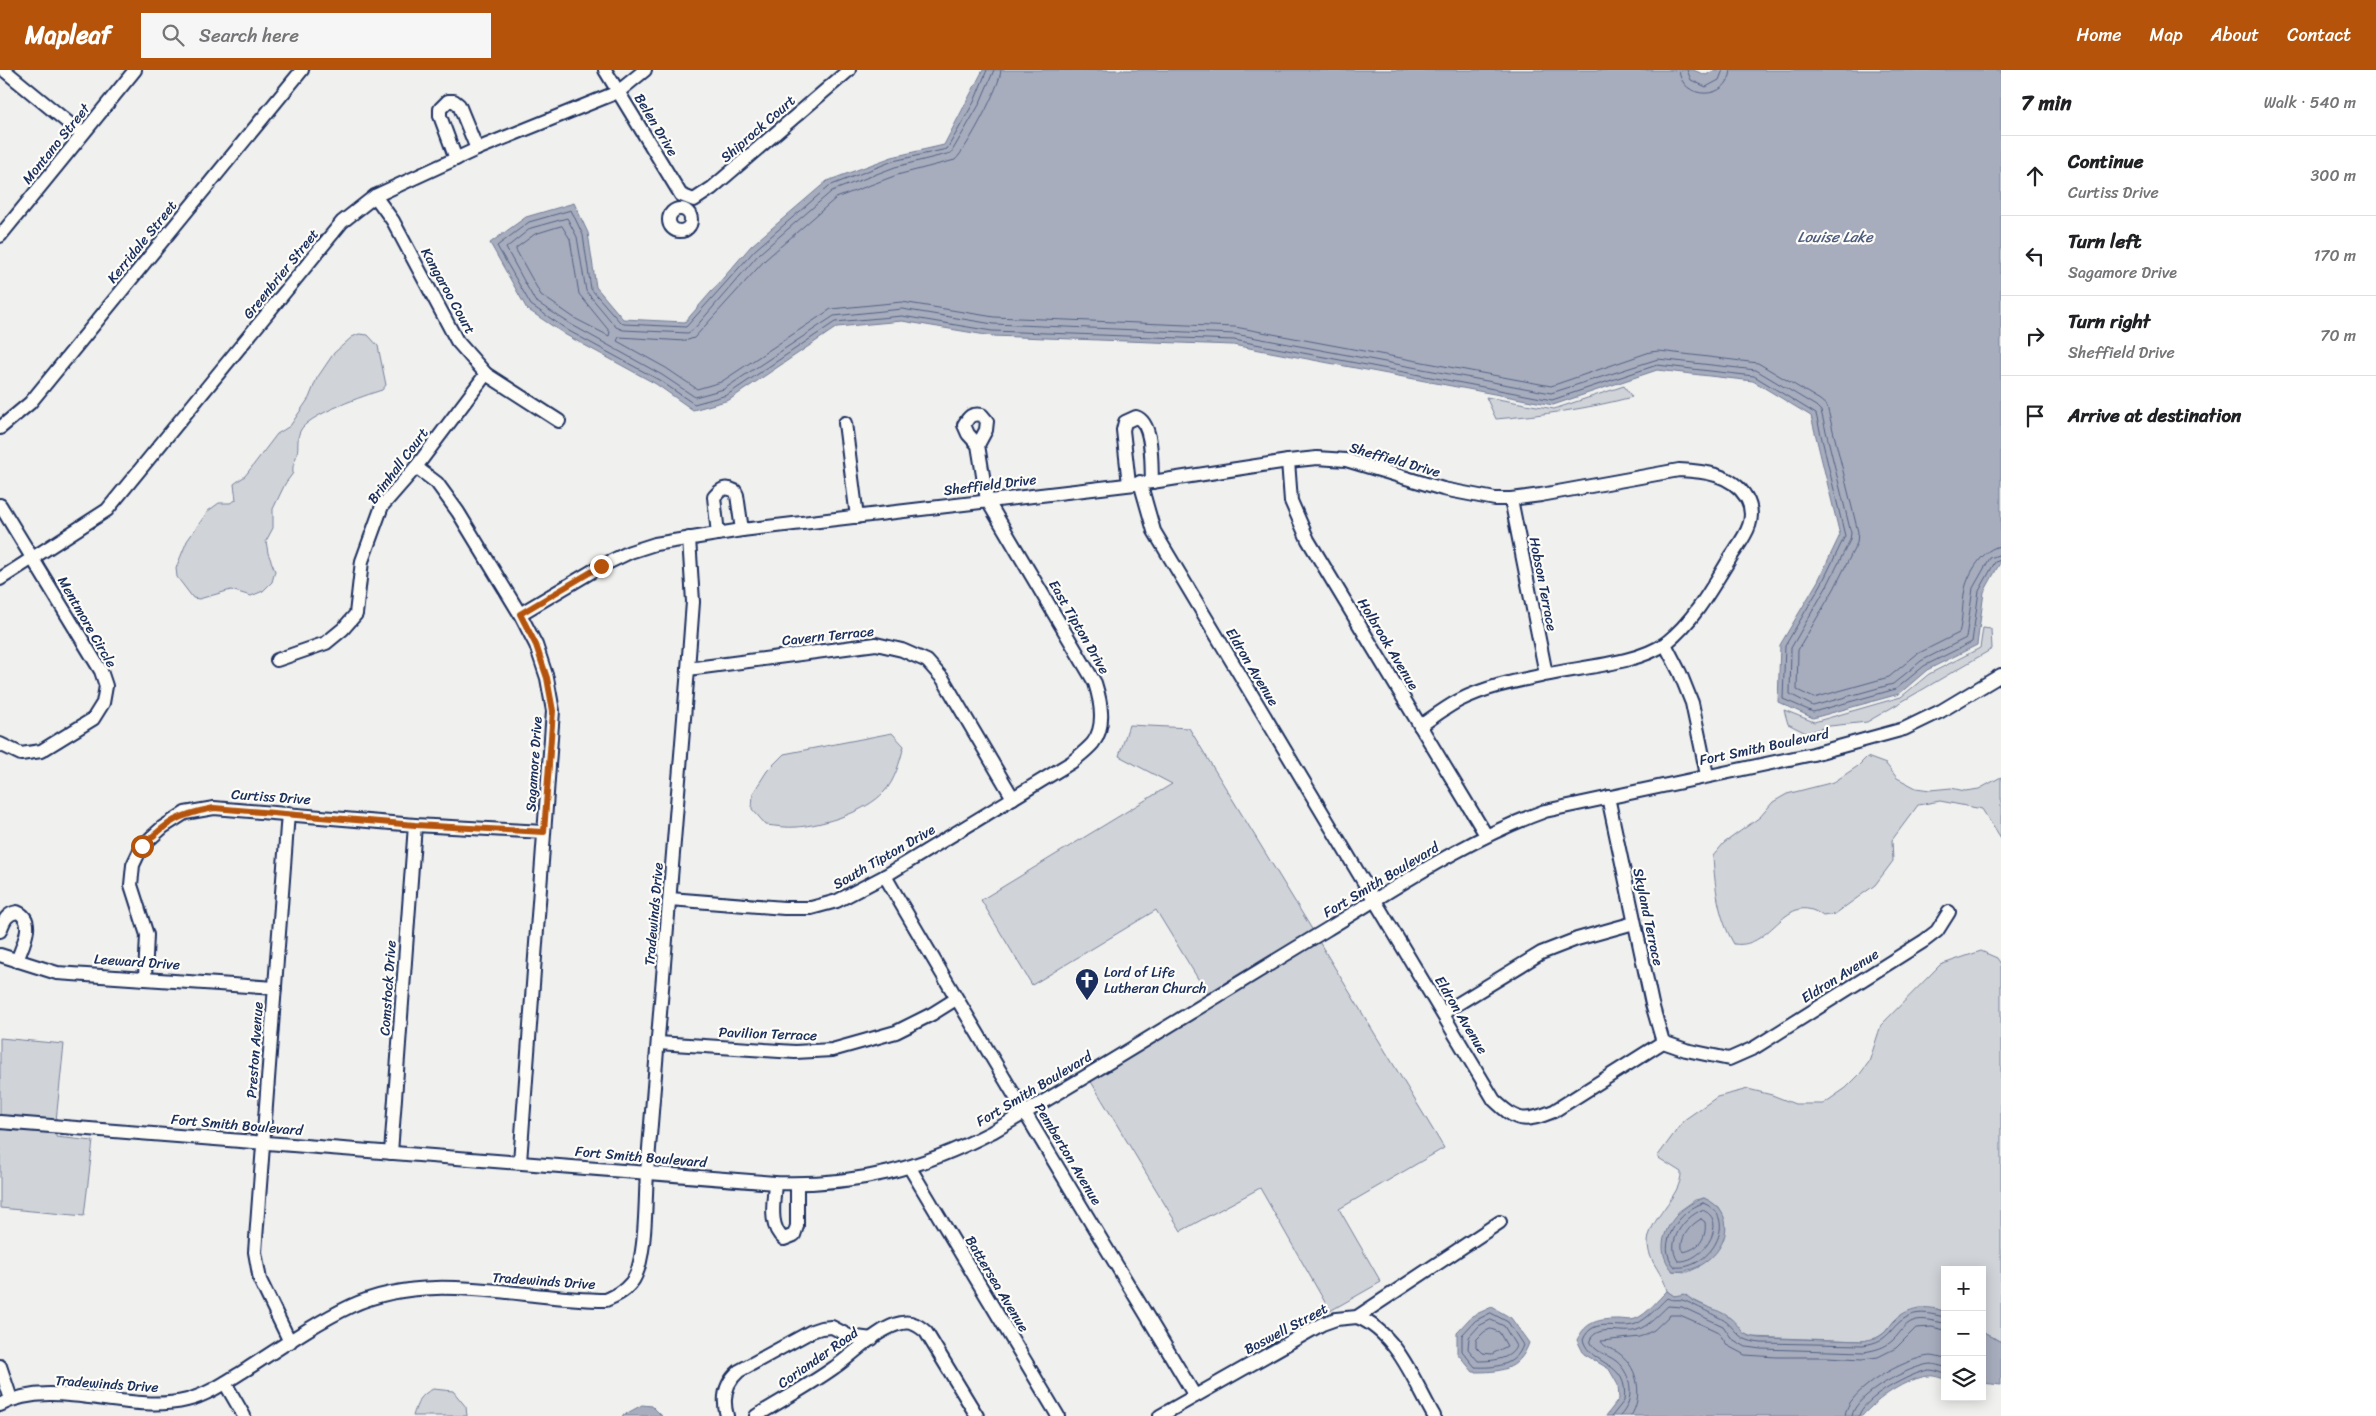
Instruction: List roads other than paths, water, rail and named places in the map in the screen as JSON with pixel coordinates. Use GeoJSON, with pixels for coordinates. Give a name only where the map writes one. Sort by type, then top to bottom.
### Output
{"type":"FeatureCollection","features":[{"type":"Feature","properties":{"kind":"street"},"geometry":{"type":"LineString","coordinates":[[4,70],[82,134]]}},
{"type":"Feature","properties":{"kind":"street","name":"Montano Street"},"geometry":{"type":"LineString","coordinates":[[0,236],[135,70]]}},
{"type":"Feature","properties":{"kind":"street","name":"Kerridale Street"},"geometry":{"type":"LineString","coordinates":[[0,428],[30,403],[302,70]]}},
{"type":"Feature","properties":{"kind":"street","name":"Belen Drive"},"geometry":{"type":"LineString","coordinates":[[605,70],[684,201]]}},
{"type":"Feature","properties":{"kind":"street","name":"Greenbrier Street"},"geometry":{"type":"LineString","coordinates":[[0,579],[108,510],[342,222],[374,196],[478,149],[618,92],[645,70]]}},
{"type":"Feature","properties":{"kind":"street","name":"Shiprock Court"},"geometry":{"type":"LineString","coordinates":[[684,201],[694,200],[712,188],[849,70]]}},
{"type":"Feature","properties":{"kind":"street"},"geometry":{"type":"LineString","coordinates":[[456,159],[440,116],[440,108],[448,101],[454,101],[459,106],[478,149]]}},
{"type":"Feature","properties":{"kind":"street","name":"Kangaroo Court"},"geometry":{"type":"LineString","coordinates":[[374,196],[393,221],[458,341],[486,374],[559,421]]}},
{"type":"Feature","properties":{"kind":"street","name":"Brimhall Court"},"geometry":{"type":"LineString","coordinates":[[277,660],[326,643],[343,629],[356,614],[362,561],[382,506],[416,467],[486,374]]}},
{"type":"Feature","properties":{"kind":"street"},"geometry":{"type":"LineString","coordinates":[[844,423],[857,517]]}},
{"type":"Feature","properties":{"kind":"street"},"geometry":{"type":"LineString","coordinates":[[978,445],[987,500]]}},
{"type":"Feature","properties":{"kind":"street","name":"Sheffield Drive"},"geometry":{"type":"LineString","coordinates":[[520,614],[630,552],[689,538],[987,500],[1140,483],[1317,458],[1346,460],[1443,489],[1495,499],[1510,499],[1679,470],[1700,471],[1733,481],[1749,502],[1752,517],[1747,531],[1704,601],[1688,621],[1665,644],[1629,660],[1546,674],[1488,689],[1458,701],[1420,726]]}},
{"type":"Feature","properties":{"kind":"street","name":"Holbrook Avenue"},"geometry":{"type":"LineString","coordinates":[[1288,461],[1291,501],[1308,540],[1486,835]]}},
{"type":"Feature","properties":{"kind":"street","name":"Sagamore Drive"},"geometry":{"type":"LineString","coordinates":[[416,467],[437,483],[458,512],[520,614],[536,645],[547,678],[553,711],[520,1162]]}},
{"type":"Feature","properties":{"kind":"street","name":"Eldron Avenue"},"geometry":{"type":"LineString","coordinates":[[1140,483],[1154,531],[1374,901],[1494,1100],[1507,1113],[1520,1120],[1536,1119],[1554,1111],[1663,1042],[1686,1050],[1729,1059],[1754,1048],[1924,941],[1937,931],[1949,912]]}},
{"type":"Feature","properties":{"kind":"street"},"geometry":{"type":"LineString","coordinates":[[718,534],[714,497],[720,490],[726,488],[735,491],[737,496],[742,530]]}},
{"type":"Feature","properties":{"kind":"street","name":"Hobson Terrace"},"geometry":{"type":"LineString","coordinates":[[1510,499],[1546,674]]}},
{"type":"Feature","properties":{"kind":"street","name":"East Tipton Drive"},"geometry":{"type":"LineString","coordinates":[[987,500],[1095,683],[1101,703],[1101,720],[1094,742],[1072,762],[1013,798]]}},
{"type":"Feature","properties":{"kind":"street","name":"Mentmore Circle"},"geometry":{"type":"LineString","coordinates":[[0,505],[100,671],[106,686],[103,703],[93,719],[40,750],[21,754],[0,744]]}},
{"type":"Feature","properties":{"kind":"street","name":"Tradewinds Drive"},"geometry":{"type":"LineString","coordinates":[[5,1402],[50,1394],[154,1404],[188,1400],[225,1383],[351,1306],[394,1293],[431,1287],[606,1300],[622,1292],[632,1282],[643,1244],[647,1173],[688,669],[693,602],[689,538]]}},
{"type":"Feature","properties":{"kind":"street","name":"Cavern Terrace"},"geometry":{"type":"LineString","coordinates":[[688,669],[876,644],[902,650],[927,661],[943,679],[1013,798]]}},
{"type":"Feature","properties":{"kind":"street"},"geometry":{"type":"LineString","coordinates":[[1665,644],[1680,673],[1692,703],[1707,775]]}},
{"type":"Feature","properties":{"kind":"street","name":"Fort Smith Boulevard"},"geometry":{"type":"LineString","coordinates":[[0,1122],[775,1183],[797,1184],[849,1180],[910,1168],[964,1147],[1026,1112],[1486,835],[1545,811],[1707,775],[1813,754],[1904,729],[1941,711],[2001,675]]}},
{"type":"Feature","properties":{"kind":"street","name":"Skyland Terrace"},"geometry":{"type":"LineString","coordinates":[[1608,797],[1634,923],[1663,1042]]}},
{"type":"Feature","properties":{"kind":"street","name":"South Tipton Drive"},"geometry":{"type":"LineString","coordinates":[[670,899],[784,908],[811,908],[837,901],[885,876],[1013,798]]}},
{"type":"Feature","properties":{"kind":"street","name":"Curtiss Drive"},"geometry":{"type":"LineString","coordinates":[[146,977],[147,934],[131,885],[133,865],[142,846],[163,827],[185,813],[214,808],[415,825],[544,832]]}},
{"type":"Feature","properties":{"kind":"street","name":"Preston Avenue"},"geometry":{"type":"LineString","coordinates":[[288,813],[255,1252],[260,1280],[290,1342]]}},
{"type":"Feature","properties":{"kind":"street","name":"Comstock Drive"},"geometry":{"type":"LineString","coordinates":[[391,1153],[415,825]]}},
{"type":"Feature","properties":{"kind":"street","name":"Pemberton Avenue"},"geometry":{"type":"LineString","coordinates":[[885,876],[956,999],[1026,1112],[1195,1396]]}},
{"type":"Feature","properties":{"kind":"street"},"geometry":{"type":"LineString","coordinates":[[0,931],[6,917],[12,913],[17,912],[26,918],[28,925],[17,961]]}},
{"type":"Feature","properties":{"kind":"street"},"geometry":{"type":"LineString","coordinates":[[1443,1013],[1541,953],[1577,939],[1634,923]]}},
{"type":"Feature","properties":{"kind":"street","name":"Leeward Drive"},"geometry":{"type":"LineString","coordinates":[[0,955],[57,973],[146,977],[275,988]]}},
{"type":"Feature","properties":{"kind":"street","name":"Pavilion Terrace"},"geometry":{"type":"LineString","coordinates":[[658,1043],[795,1052],[832,1050],[896,1032],[932,1014],[956,999]]}},
{"type":"Feature","properties":{"kind":"street","name":"Battersea Avenue"},"geometry":{"type":"LineString","coordinates":[[910,1168],[1058,1416]]}},
{"type":"Feature","properties":{"kind":"street"},"geometry":{"type":"LineString","coordinates":[[775,1183],[773,1224],[778,1235],[784,1239],[794,1235],[797,1226],[797,1184]]}},
{"type":"Feature","properties":{"kind":"street","name":"Boswell Street"},"geometry":{"type":"LineString","coordinates":[[1160,1416],[1322,1324],[1336,1319],[1357,1317],[1500,1222]]}},
{"type":"Feature","properties":{"kind":"street"},"geometry":{"type":"LineString","coordinates":[[1357,1317],[1374,1325],[1390,1340],[1434,1416]]}},
{"type":"Feature","properties":{"kind":"street","name":"Coriander Road"},"geometry":{"type":"LineString","coordinates":[[756,1416],[832,1370],[859,1347],[905,1322],[919,1326],[926,1332],[977,1416]]}},
{"type":"Feature","properties":{"kind":"street","name":"Coriander Road"},"geometry":{"type":"LineString","coordinates":[[727,1416],[724,1397],[731,1378],[747,1366],[812,1331],[832,1327],[849,1336],[872,1339]]}},
{"type":"Feature","properties":{"kind":"street"},"geometry":{"type":"LineString","coordinates":[[0,1366],[5,1402]]}},
{"type":"Feature","properties":{"kind":"street"},"geometry":{"type":"LineString","coordinates":[[225,1383],[244,1416]]}},
{"type":"Feature","properties":{"kind":"water","name":"Louise Lake"},"geometry":{"type":"Polygon","coordinates":[[[983,70],[1693,70],[1706,75],[1715,70],[2001,70],[2001,561],[1984,592],[1977,645],[1927,670],[1899,694],[1813,718],[1778,702],[1780,645],[1818,581],[1840,535],[1811,416],[1753,381],[1657,370],[1553,405],[1233,345],[992,336],[902,321],[837,327],[729,400],[693,410],[656,384],[566,335],[527,309],[490,243],[526,217],[574,203],[588,233],[596,287],[623,319],[685,322],[751,246],[827,181],[892,157],[944,145],[983,70]]]}},
{"type":"Feature","properties":{"kind":"water"},"geometry":{"type":"Polygon","coordinates":[[[1704,1198],[1718,1207],[1724,1219],[1725,1231],[1722,1244],[1702,1265],[1688,1270],[1673,1271],[1666,1260],[1663,1249],[1664,1238],[1668,1228],[1683,1209],[1704,1198]]]}},
{"type":"Feature","properties":{"kind":"water"},"geometry":{"type":"Polygon","coordinates":[[[1667,1291],[1674,1296],[1685,1294],[1695,1302],[1725,1314],[1748,1336],[1862,1341],[1882,1335],[1899,1316],[1911,1310],[1932,1308],[1941,1311],[1941,1378],[1931,1376],[1920,1378],[1902,1385],[1884,1396],[1862,1416],[1606,1416],[1619,1399],[1618,1385],[1609,1369],[1584,1354],[1577,1340],[1585,1329],[1594,1322],[1612,1319],[1631,1320],[1640,1317],[1667,1291]]]}},
{"type":"Feature","properties":{"kind":"water"},"geometry":{"type":"Polygon","coordinates":[[[1492,1307],[1511,1318],[1529,1343],[1520,1359],[1507,1368],[1473,1372],[1457,1353],[1457,1332],[1472,1316],[1492,1307]]]}},
{"type":"Feature","properties":{"kind":"water"},"geometry":{"type":"Polygon","coordinates":[[[1986,1333],[2001,1342],[2001,1385],[1986,1383],[1986,1333]]]}},
{"type":"Feature","properties":{"kind":"water"},"geometry":{"type":"Polygon","coordinates":[[[642,1405],[652,1406],[662,1416],[622,1416],[642,1405]]]}},
{"type":"Feature","properties":{"kind":"place","name":"Lord of Life Lutheran Church"},"geometry":{"type":"Point","coordinates":[1087,1001]}}]}
